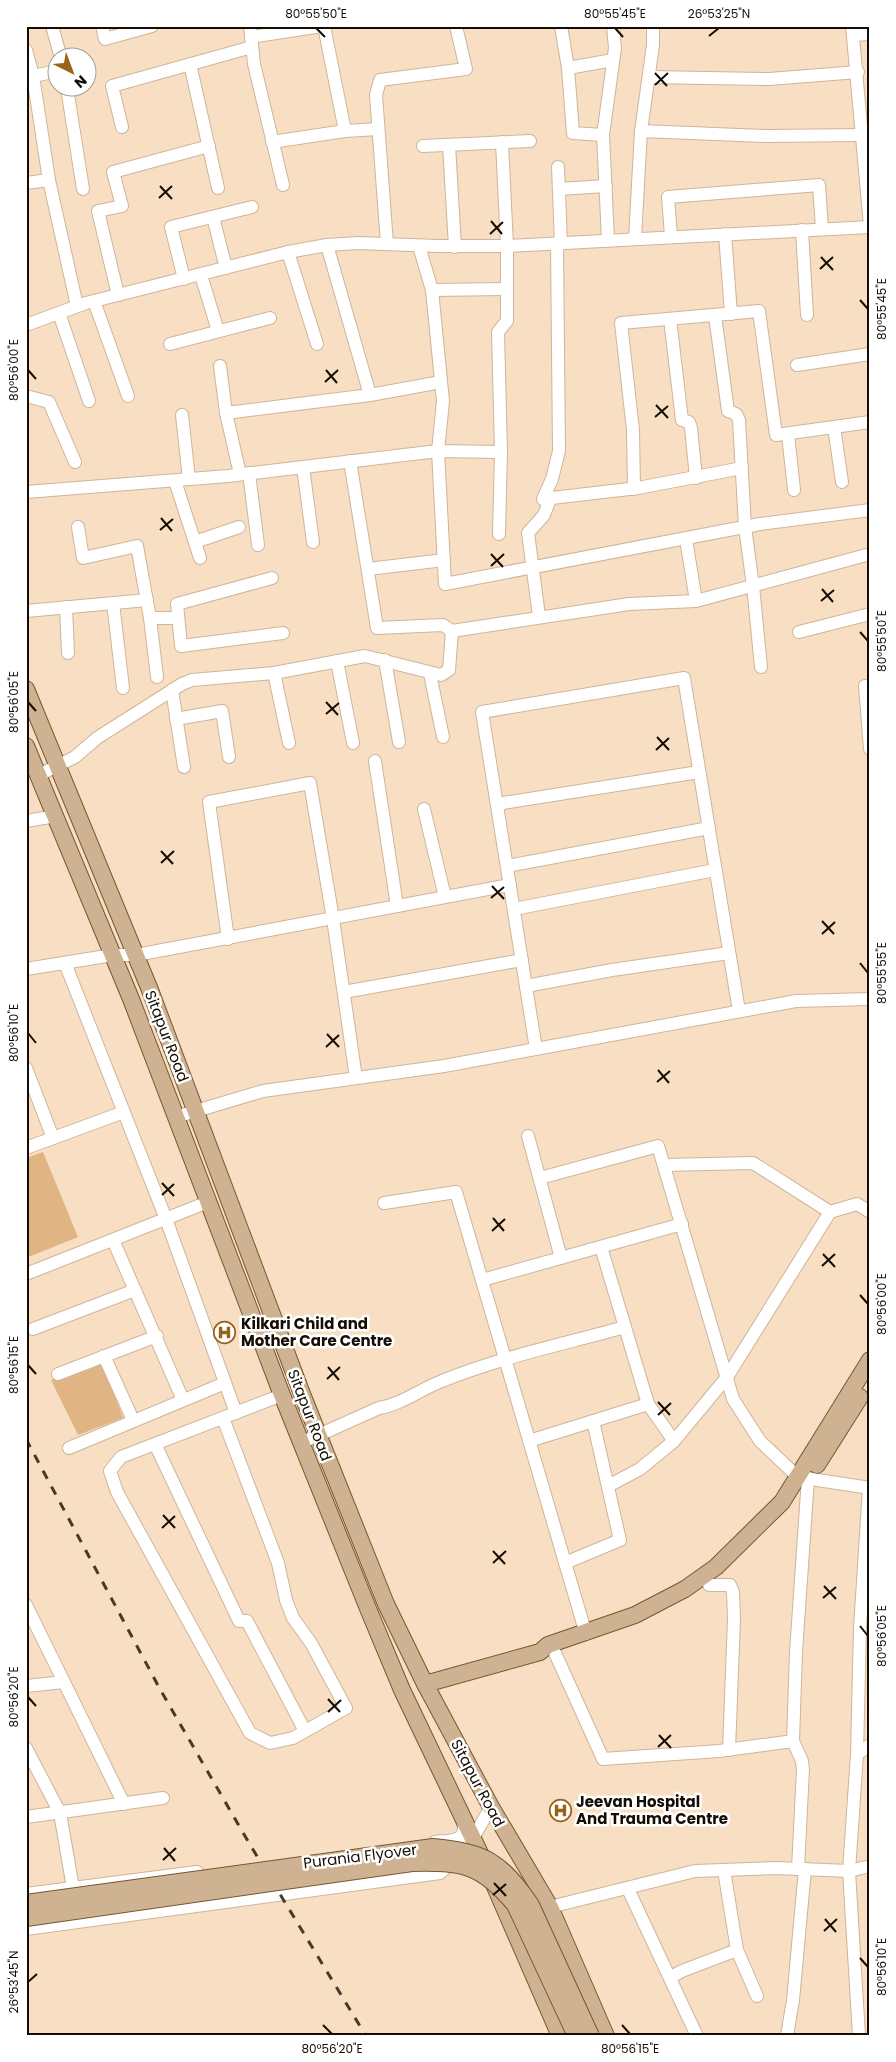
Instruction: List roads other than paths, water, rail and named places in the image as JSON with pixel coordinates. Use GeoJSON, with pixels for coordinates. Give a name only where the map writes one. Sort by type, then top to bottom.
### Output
{"type":"FeatureCollection","features":[{"type":"Feature","properties":{"kind":"main road","name":"Sitapur Road"},"geometry":{"type":"LineString","coordinates":[[26,689],[136,956],[319,1437],[386,1604],[425,1684],[490,1807],[550,1908],[606,2036]]}},
{"type":"Feature","properties":{"kind":"main road","name":"Sitapur Road"},"geometry":{"type":"LineString","coordinates":[[26,746],[113,955],[282,1395],[402,1690],[463,1816],[560,2036]]}},
{"type":"Feature","properties":{"kind":"main road"},"geometry":{"type":"LineString","coordinates":[[547,1652],[548,1646],[635,1615],[685,1589],[716,1567],[782,1502],[803,1478],[870,1360]]}},
{"type":"Feature","properties":{"kind":"main road"},"geometry":{"type":"LineString","coordinates":[[425,1684],[547,1652],[643,1621],[709,1585],[773,1524],[870,1381]]}},
{"type":"Feature","properties":{"kind":"main road","name":"Purania Flyover"},"geometry":{"type":"LineString","coordinates":[[26,1903],[432,1847],[466,1850],[496,1865],[519,1887],[531,1905],[591,2036]]}},
{"type":"Feature","properties":{"kind":"main road","name":"Purania Flyover"},"geometry":{"type":"LineString","coordinates":[[26,1918],[412,1863],[451,1862],[482,1873],[501,1888],[514,1905],[576,2036]]}},
{"type":"Feature","properties":{"kind":"street"},"geometry":{"type":"LineString","coordinates":[[52,26],[58,48]]}},
{"type":"Feature","properties":{"kind":"street"},"geometry":{"type":"LineString","coordinates":[[102,26],[104,38],[152,26]]}},
{"type":"Feature","properties":{"kind":"street"},"geometry":{"type":"LineString","coordinates":[[122,127],[112,86],[190,64],[251,37],[323,26],[345,131]]}},
{"type":"Feature","properties":{"kind":"street"},"geometry":{"type":"LineString","coordinates":[[387,244],[376,95],[380,80],[466,69],[456,26]]}},
{"type":"Feature","properties":{"kind":"street"},"geometry":{"type":"LineString","coordinates":[[561,26],[568,68],[573,133],[604,135]]}},
{"type":"Feature","properties":{"kind":"street"},"geometry":{"type":"LineString","coordinates":[[608,240],[604,135],[613,60],[613,26]]}},
{"type":"Feature","properties":{"kind":"street"},"geometry":{"type":"LineString","coordinates":[[635,238],[641,132],[653,45],[653,26]]}},
{"type":"Feature","properties":{"kind":"street"},"geometry":{"type":"LineString","coordinates":[[27,322],[78,306],[288,252],[327,245],[507,246],[870,226],[863,135],[865,95],[858,72],[852,31],[870,34]]}},
{"type":"Feature","properties":{"kind":"street"},"geometry":{"type":"LineString","coordinates":[[251,37],[272,142],[283,185]]}},
{"type":"Feature","properties":{"kind":"street"},"geometry":{"type":"LineString","coordinates":[[26,50],[34,76],[49,180],[78,306]]}},
{"type":"Feature","properties":{"kind":"street"},"geometry":{"type":"LineString","coordinates":[[568,68],[613,60]]}},
{"type":"Feature","properties":{"kind":"street"},"geometry":{"type":"LineString","coordinates":[[190,64],[218,188]]}},
{"type":"Feature","properties":{"kind":"street"},"geometry":{"type":"LineString","coordinates":[[649,77],[769,79],[858,72]]}},
{"type":"Feature","properties":{"kind":"street"},"geometry":{"type":"LineString","coordinates":[[34,76],[48,73]]}},
{"type":"Feature","properties":{"kind":"street"},"geometry":{"type":"LineString","coordinates":[[69,98],[83,189]]}},
{"type":"Feature","properties":{"kind":"street"},"geometry":{"type":"LineString","coordinates":[[272,142],[345,131],[378,129]]}},
{"type":"Feature","properties":{"kind":"street"},"geometry":{"type":"LineString","coordinates":[[641,132],[766,136],[863,135]]}},
{"type":"Feature","properties":{"kind":"street"},"geometry":{"type":"LineString","coordinates":[[423,146],[530,141]]}},
{"type":"Feature","properties":{"kind":"street"},"geometry":{"type":"LineString","coordinates":[[499,534],[501,452],[498,332],[507,321],[507,246],[502,142]]}},
{"type":"Feature","properties":{"kind":"street"},"geometry":{"type":"LineString","coordinates":[[449,145],[455,246]]}},
{"type":"Feature","properties":{"kind":"street"},"geometry":{"type":"LineString","coordinates":[[118,296],[98,211],[122,206],[112,172],[209,146]]}},
{"type":"Feature","properties":{"kind":"street"},"geometry":{"type":"LineString","coordinates":[[558,167],[559,451],[552,479],[543,499],[634,489],[742,468]]}},
{"type":"Feature","properties":{"kind":"street"},"geometry":{"type":"LineString","coordinates":[[26,183],[49,180]]}},
{"type":"Feature","properties":{"kind":"street"},"geometry":{"type":"LineString","coordinates":[[671,236],[668,197],[819,185],[822,229]]}},
{"type":"Feature","properties":{"kind":"street"},"geometry":{"type":"LineString","coordinates":[[559,189],[606,186]]}},
{"type":"Feature","properties":{"kind":"street"},"geometry":{"type":"LineString","coordinates":[[184,279],[171,227],[252,207]]}},
{"type":"Feature","properties":{"kind":"street"},"geometry":{"type":"LineString","coordinates":[[213,217],[226,268]]}},
{"type":"Feature","properties":{"kind":"street"},"geometry":{"type":"LineString","coordinates":[[802,230],[807,315]]}},
{"type":"Feature","properties":{"kind":"street"},"geometry":{"type":"LineString","coordinates":[[724,234],[731,314]]}},
{"type":"Feature","properties":{"kind":"street"},"geometry":{"type":"LineString","coordinates":[[327,245],[370,396]]}},
{"type":"Feature","properties":{"kind":"street"},"geometry":{"type":"LineString","coordinates":[[419,246],[432,290],[443,401],[438,451],[445,584],[745,527],[870,510]]}},
{"type":"Feature","properties":{"kind":"street"},"geometry":{"type":"LineString","coordinates":[[288,252],[317,344]]}},
{"type":"Feature","properties":{"kind":"street"},"geometry":{"type":"LineString","coordinates":[[201,275],[218,331]]}},
{"type":"Feature","properties":{"kind":"street"},"geometry":{"type":"LineString","coordinates":[[432,290],[506,288]]}},
{"type":"Feature","properties":{"kind":"street"},"geometry":{"type":"LineString","coordinates":[[94,302],[128,396]]}},
{"type":"Feature","properties":{"kind":"street"},"geometry":{"type":"LineString","coordinates":[[634,489],[632,430],[621,323],[759,311],[776,435],[870,422]]}},
{"type":"Feature","properties":{"kind":"street"},"geometry":{"type":"LineString","coordinates":[[59,313],[88,401]]}},
{"type":"Feature","properties":{"kind":"street"},"geometry":{"type":"LineString","coordinates":[[715,316],[728,411],[736,414],[739,420],[745,527],[761,667]]}},
{"type":"Feature","properties":{"kind":"street"},"geometry":{"type":"LineString","coordinates":[[170,344],[270,318]]}},
{"type":"Feature","properties":{"kind":"street"},"geometry":{"type":"LineString","coordinates":[[670,319],[682,420],[689,422],[691,428],[696,478]]}},
{"type":"Feature","properties":{"kind":"street"},"geometry":{"type":"LineString","coordinates":[[798,365],[870,354]]}},
{"type":"Feature","properties":{"kind":"street"},"geometry":{"type":"LineString","coordinates":[[220,366],[226,413],[244,474],[258,545]]}},
{"type":"Feature","properties":{"kind":"street"},"geometry":{"type":"LineString","coordinates":[[226,413],[370,396],[441,382]]}},
{"type":"Feature","properties":{"kind":"street"},"geometry":{"type":"LineString","coordinates":[[26,396],[49,402],[75,462]]}},
{"type":"Feature","properties":{"kind":"street"},"geometry":{"type":"LineString","coordinates":[[182,415],[189,479]]}},
{"type":"Feature","properties":{"kind":"street"},"geometry":{"type":"LineString","coordinates":[[834,427],[842,482]]}},
{"type":"Feature","properties":{"kind":"street"},"geometry":{"type":"LineString","coordinates":[[788,434],[794,490]]}},
{"type":"Feature","properties":{"kind":"street"},"geometry":{"type":"LineString","coordinates":[[26,492],[175,481],[438,451],[501,452]]}},
{"type":"Feature","properties":{"kind":"street"},"geometry":{"type":"LineString","coordinates":[[350,461],[377,628],[443,625],[452,631],[539,616],[629,604],[696,601],[870,554]]}},
{"type":"Feature","properties":{"kind":"street"},"geometry":{"type":"LineString","coordinates":[[302,467],[313,542]]}},
{"type":"Feature","properties":{"kind":"street"},"geometry":{"type":"LineString","coordinates":[[175,481],[200,558]]}},
{"type":"Feature","properties":{"kind":"street"},"geometry":{"type":"LineString","coordinates":[[539,616],[528,533],[544,515],[550,499]]}},
{"type":"Feature","properties":{"kind":"street"},"geometry":{"type":"LineString","coordinates":[[78,527],[83,558],[137,546],[150,618],[157,677]]}},
{"type":"Feature","properties":{"kind":"street"},"geometry":{"type":"LineString","coordinates":[[195,542],[239,527]]}},
{"type":"Feature","properties":{"kind":"street"},"geometry":{"type":"LineString","coordinates":[[686,539],[696,601]]}},
{"type":"Feature","properties":{"kind":"street"},"geometry":{"type":"LineString","coordinates":[[368,569],[444,560]]}},
{"type":"Feature","properties":{"kind":"street"},"geometry":{"type":"LineString","coordinates":[[272,578],[177,604],[181,646],[283,634]]}},
{"type":"Feature","properties":{"kind":"street"},"geometry":{"type":"LineString","coordinates":[[26,611],[147,600]]}},
{"type":"Feature","properties":{"kind":"street"},"geometry":{"type":"LineString","coordinates":[[113,603],[122,688]]}},
{"type":"Feature","properties":{"kind":"street"},"geometry":{"type":"LineString","coordinates":[[66,607],[68,653]]}},
{"type":"Feature","properties":{"kind":"street"},"geometry":{"type":"LineString","coordinates":[[799,632],[870,614]]}},
{"type":"Feature","properties":{"kind":"street"},"geometry":{"type":"LineString","coordinates":[[150,618],[177,618]]}},
{"type":"Feature","properties":{"kind":"street"},"geometry":{"type":"LineString","coordinates":[[39,775],[74,757],[97,738],[172,690],[192,680],[274,673],[365,656],[430,674],[441,675],[450,670],[452,631]]}},
{"type":"Feature","properties":{"kind":"street"},"geometry":{"type":"LineString","coordinates":[[385,660],[399,742]]}},
{"type":"Feature","properties":{"kind":"street"},"geometry":{"type":"LineString","coordinates":[[337,661],[353,743]]}},
{"type":"Feature","properties":{"kind":"street"},"geometry":{"type":"LineString","coordinates":[[274,673],[289,743]]}},
{"type":"Feature","properties":{"kind":"street"},"geometry":{"type":"LineString","coordinates":[[430,674],[443,736]]}},
{"type":"Feature","properties":{"kind":"street"},"geometry":{"type":"LineString","coordinates":[[536,1049],[482,712],[684,678],[738,1011]]}},
{"type":"Feature","properties":{"kind":"street"},"geometry":{"type":"LineString","coordinates":[[864,686],[870,749]]}},
{"type":"Feature","properties":{"kind":"street"},"geometry":{"type":"LineString","coordinates":[[172,690],[184,767]]}},
{"type":"Feature","properties":{"kind":"street"},"geometry":{"type":"LineString","coordinates":[[176,719],[222,711],[229,757]]}},
{"type":"Feature","properties":{"kind":"street"},"geometry":{"type":"LineString","coordinates":[[375,761],[397,906]]}},
{"type":"Feature","properties":{"kind":"street"},"geometry":{"type":"LineString","coordinates":[[497,804],[699,772]]}},
{"type":"Feature","properties":{"kind":"street"},"geometry":{"type":"LineString","coordinates":[[228,939],[209,802],[310,783],[333,919],[356,1078]]}},
{"type":"Feature","properties":{"kind":"street"},"geometry":{"type":"LineString","coordinates":[[424,809],[445,897]]}},
{"type":"Feature","properties":{"kind":"street"},"geometry":{"type":"LineString","coordinates":[[26,821],[56,816]]}},
{"type":"Feature","properties":{"kind":"street"},"geometry":{"type":"LineString","coordinates":[[507,866],[708,828]]}},
{"type":"Feature","properties":{"kind":"street"},"geometry":{"type":"LineString","coordinates":[[514,909],[715,870]]}},
{"type":"Feature","properties":{"kind":"street"},"geometry":{"type":"LineString","coordinates":[[26,969],[113,955],[136,956],[510,885]]}},
{"type":"Feature","properties":{"kind":"street"},"geometry":{"type":"LineString","coordinates":[[526,986],[612,970],[729,953]]}},
{"type":"Feature","properties":{"kind":"street"},"geometry":{"type":"LineString","coordinates":[[344,992],[522,960]]}},
{"type":"Feature","properties":{"kind":"street"},"geometry":{"type":"LineString","coordinates":[[65,963],[166,1219],[236,1413]]}},
{"type":"Feature","properties":{"kind":"street"},"geometry":{"type":"LineString","coordinates":[[176,1118],[263,1091],[444,1066],[796,1000],[870,999]]}},
{"type":"Feature","properties":{"kind":"street"},"geometry":{"type":"LineString","coordinates":[[26,1068],[53,1138]]}},
{"type":"Feature","properties":{"kind":"street"},"geometry":{"type":"LineString","coordinates":[[26,1148],[124,1112]]}},
{"type":"Feature","properties":{"kind":"street"},"geometry":{"type":"LineString","coordinates":[[528,1136],[561,1258]]}},
{"type":"Feature","properties":{"kind":"street"},"geometry":{"type":"LineString","coordinates":[[540,1178],[658,1146],[733,1399],[760,1441],[803,1478],[869,1488],[860,1628],[857,1754],[849,1871],[859,2036]]}},
{"type":"Feature","properties":{"kind":"street"},"geometry":{"type":"LineString","coordinates":[[664,1165],[753,1163],[830,1212]]}},
{"type":"Feature","properties":{"kind":"street"},"geometry":{"type":"LineString","coordinates":[[384,1203],[456,1192],[586,1634]]}},
{"type":"Feature","properties":{"kind":"street"},"geometry":{"type":"LineString","coordinates":[[26,1274],[208,1202]]}},
{"type":"Feature","properties":{"kind":"street"},"geometry":{"type":"LineString","coordinates":[[608,1486],[640,1469],[674,1442],[726,1377],[830,1212],[857,1204],[870,1212]]}},
{"type":"Feature","properties":{"kind":"street"},"geometry":{"type":"LineString","coordinates":[[482,1280],[682,1224]]}},
{"type":"Feature","properties":{"kind":"street"},"geometry":{"type":"LineString","coordinates":[[114,1240],[183,1400]]}},
{"type":"Feature","properties":{"kind":"street"},"geometry":{"type":"LineString","coordinates":[[601,1247],[648,1404],[674,1442]]}},
{"type":"Feature","properties":{"kind":"street"},"geometry":{"type":"LineString","coordinates":[[34,1329],[135,1290]]}},
{"type":"Feature","properties":{"kind":"street"},"geometry":{"type":"LineString","coordinates":[[301,1443],[319,1437],[379,1408],[392,1406],[441,1381],[505,1360],[625,1327]]}},
{"type":"Feature","properties":{"kind":"street"},"geometry":{"type":"LineString","coordinates":[[58,1374],[157,1336]]}},
{"type":"Feature","properties":{"kind":"street"},"geometry":{"type":"LineString","coordinates":[[104,1356],[133,1420]]}},
{"type":"Feature","properties":{"kind":"street"},"geometry":{"type":"LineString","coordinates":[[69,1448],[225,1382]]}},
{"type":"Feature","properties":{"kind":"street"},"geometry":{"type":"LineString","coordinates":[[223,1418],[278,1563],[286,1600],[293,1618],[311,1643],[346,1708],[293,1738],[270,1743],[250,1733],[117,1492],[110,1471],[121,1457],[282,1395]]}},
{"type":"Feature","properties":{"kind":"street"},"geometry":{"type":"LineString","coordinates":[[529,1441],[648,1404]]}},
{"type":"Feature","properties":{"kind":"street"},"geometry":{"type":"LineString","coordinates":[[565,1563],[620,1540],[593,1421]]}},
{"type":"Feature","properties":{"kind":"street"},"geometry":{"type":"LineString","coordinates":[[155,1444],[239,1620],[247,1621],[305,1731]]}},
{"type":"Feature","properties":{"kind":"street"},"geometry":{"type":"LineString","coordinates":[[787,2036],[793,2000],[801,1869],[803,1769],[802,1761],[793,1741],[803,1478]]}},
{"type":"Feature","properties":{"kind":"street"},"geometry":{"type":"LineString","coordinates":[[709,1585],[730,1585],[733,1592],[734,1619],[728,1750]]}},
{"type":"Feature","properties":{"kind":"street"},"geometry":{"type":"LineString","coordinates":[[26,1605],[124,1804]]}},
{"type":"Feature","properties":{"kind":"street"},"geometry":{"type":"LineString","coordinates":[[547,1652],[603,1759],[728,1750],[793,1741]]}},
{"type":"Feature","properties":{"kind":"street"},"geometry":{"type":"LineString","coordinates":[[26,1686],[64,1682]]}},
{"type":"Feature","properties":{"kind":"street"},"geometry":{"type":"LineString","coordinates":[[857,1754],[870,1745]]}},
{"type":"Feature","properties":{"kind":"street"},"geometry":{"type":"LineString","coordinates":[[26,1748],[60,1813],[73,1888]]}},
{"type":"Feature","properties":{"kind":"street"},"geometry":{"type":"LineString","coordinates":[[26,1817],[162,1798]]}},
{"type":"Feature","properties":{"kind":"street"},"geometry":{"type":"LineString","coordinates":[[26,1929],[440,1873],[469,1846],[490,1807]]}},
{"type":"Feature","properties":{"kind":"street"},"geometry":{"type":"LineString","coordinates":[[26,1894],[181,1874],[267,1866],[393,1845],[452,1841],[463,1833],[465,1827],[463,1816]]}},
{"type":"Feature","properties":{"kind":"street"},"geometry":{"type":"LineString","coordinates":[[550,1908],[695,1871],[801,1869],[849,1871],[870,1866]]}},
{"type":"Feature","properties":{"kind":"street"},"geometry":{"type":"LineString","coordinates":[[724,1870],[737,1950],[757,1996]]}},
{"type":"Feature","properties":{"kind":"street"},"geometry":{"type":"LineString","coordinates":[[181,1874],[187,1906]]}},
{"type":"Feature","properties":{"kind":"street"},"geometry":{"type":"LineString","coordinates":[[628,1889],[671,1977],[697,2036]]}},
{"type":"Feature","properties":{"kind":"street"},"geometry":{"type":"LineString","coordinates":[[671,1977],[682,1970],[737,1950]]}},
{"type":"Feature","properties":{"kind":"railway"},"geometry":{"type":"LineString","coordinates":[[26,1439],[161,1691],[249,1843],[366,2036]]}},
{"type":"Feature","properties":{"kind":"place","name":"Kilkari Child and Mother Care Centre"},"geometry":{"type":"Point","coordinates":[225,1332]}},
{"type":"Feature","properties":{"kind":"place","name":"Jeevan Hospital And Trauma Centre"},"geometry":{"type":"Point","coordinates":[560,1810]}}]}
